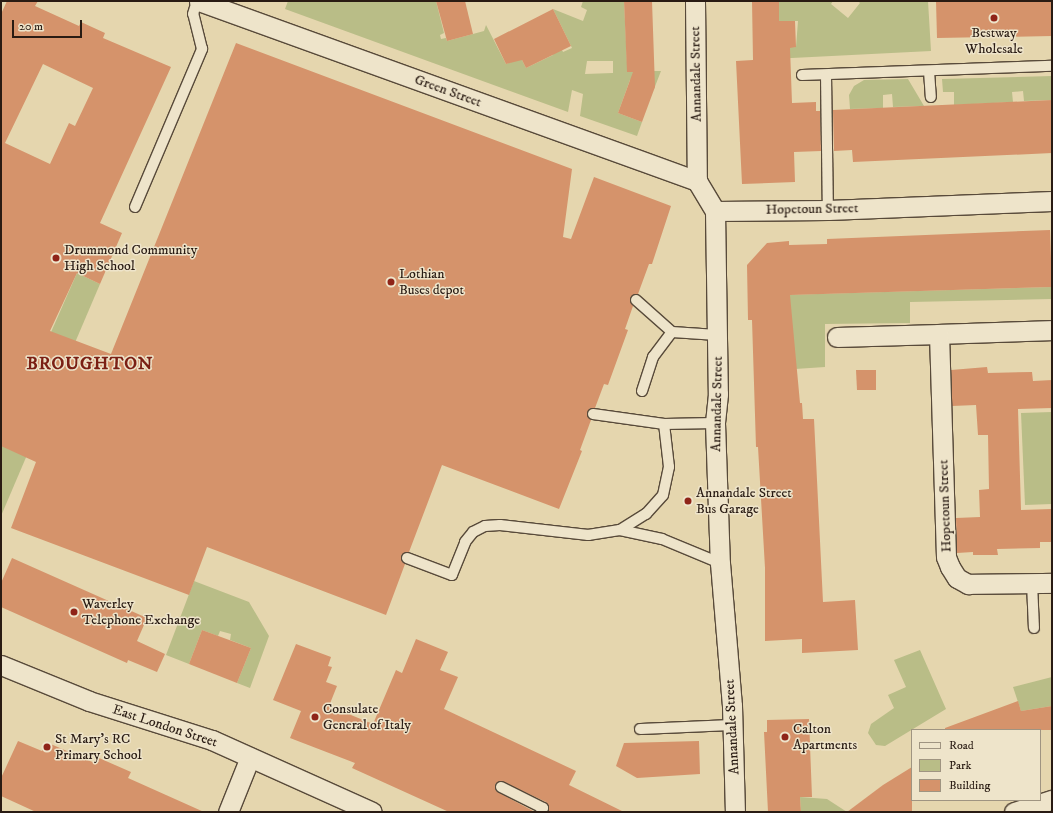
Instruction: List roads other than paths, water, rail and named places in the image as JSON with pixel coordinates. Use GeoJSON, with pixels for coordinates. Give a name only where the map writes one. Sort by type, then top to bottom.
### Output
{"type":"FeatureCollection","features":[{"type":"Feature","properties":{"kind":"street","name":"Green Street"},"geometry":{"type":"LineString","coordinates":[[198,1],[697,180]]}},
{"type":"Feature","properties":{"kind":"street","name":"Annandale Street"},"geometry":{"type":"LineString","coordinates":[[695,1],[697,180],[715,211],[718,394],[715,423],[720,563],[732,725],[735,812]]}},
{"type":"Feature","properties":{"kind":"street","name":"Hopetoun Street"},"geometry":{"type":"LineString","coordinates":[[715,211],[828,210],[1052,201]]}},
{"type":"Feature","properties":{"kind":"street"},"geometry":{"type":"LineString","coordinates":[[837,338],[1052,330]]}},
{"type":"Feature","properties":{"kind":"street","name":"Hopetoun Street"},"geometry":{"type":"LineString","coordinates":[[939,334],[946,557],[950,567],[957,578],[968,584],[1052,582]]}},
{"type":"Feature","properties":{"kind":"street","name":"East London Street"},"geometry":{"type":"LineString","coordinates":[[1,665],[89,701],[184,730],[250,757],[372,812]]}},
{"type":"Feature","properties":{"kind":"street"},"geometry":{"type":"LineString","coordinates":[[228,812],[250,757]]}},
{"type":"Feature","properties":{"kind":"street"},"geometry":{"type":"LineString","coordinates":[[1014,812],[1052,800]]}},
{"type":"Feature","properties":{"kind":"lane"},"geometry":{"type":"LineString","coordinates":[[135,207],[202,49],[193,14],[198,1]]}},
{"type":"Feature","properties":{"kind":"lane"},"geometry":{"type":"LineString","coordinates":[[802,75],[1052,66]]}},
{"type":"Feature","properties":{"kind":"lane"},"geometry":{"type":"LineString","coordinates":[[929,71],[931,97]]}},
{"type":"Feature","properties":{"kind":"lane"},"geometry":{"type":"LineString","coordinates":[[826,74],[828,210]]}},
{"type":"Feature","properties":{"kind":"lane"},"geometry":{"type":"LineString","coordinates":[[636,300],[672,332],[717,335]]}},
{"type":"Feature","properties":{"kind":"lane"},"geometry":{"type":"LineString","coordinates":[[642,391],[653,357],[672,332]]}},
{"type":"Feature","properties":{"kind":"lane"},"geometry":{"type":"LineString","coordinates":[[593,414],[664,424],[715,423]]}},
{"type":"Feature","properties":{"kind":"lane"},"geometry":{"type":"LineString","coordinates":[[620,530],[646,514],[663,495],[668,467],[664,424]]}},
{"type":"Feature","properties":{"kind":"lane"},"geometry":{"type":"LineString","coordinates":[[407,558],[452,575],[465,542],[473,532],[485,526],[588,535],[620,530],[662,539],[720,563]]}},
{"type":"Feature","properties":{"kind":"lane"},"geometry":{"type":"LineString","coordinates":[[1032,583],[1034,628]]}},
{"type":"Feature","properties":{"kind":"lane"},"geometry":{"type":"LineString","coordinates":[[640,728],[732,725]]}},
{"type":"Feature","properties":{"kind":"lane"},"geometry":{"type":"LineString","coordinates":[[502,787],[543,808],[541,812]]}},
{"type":"Feature","properties":{"kind":"place","name":"Bestway Wholesale"},"geometry":{"type":"Point","coordinates":[994,18]}},
{"type":"Feature","properties":{"kind":"place","name":"Drummond Community High School"},"geometry":{"type":"Point","coordinates":[56,258]}},
{"type":"Feature","properties":{"kind":"place","name":"Lothian Buses depot"},"geometry":{"type":"Point","coordinates":[391,282]}},
{"type":"Feature","properties":{"kind":"place","name":"Annandale Street Bus Garage"},"geometry":{"type":"Point","coordinates":[688,501]}},
{"type":"Feature","properties":{"kind":"place","name":"Waverley Telephone Exchange"},"geometry":{"type":"Point","coordinates":[74,612]}},
{"type":"Feature","properties":{"kind":"place","name":"Consulate General of Italy"},"geometry":{"type":"Point","coordinates":[315,717]}},
{"type":"Feature","properties":{"kind":"place","name":"Calton Apartments"},"geometry":{"type":"Point","coordinates":[785,737]}},
{"type":"Feature","properties":{"kind":"place","name":"St Mary's RC Primary School"},"geometry":{"type":"Point","coordinates":[47,747]}},
{"type":"Feature","properties":{"kind":"district","name":"BROUGHTON"},"geometry":{"type":"Point","coordinates":[90,364]}}]}
